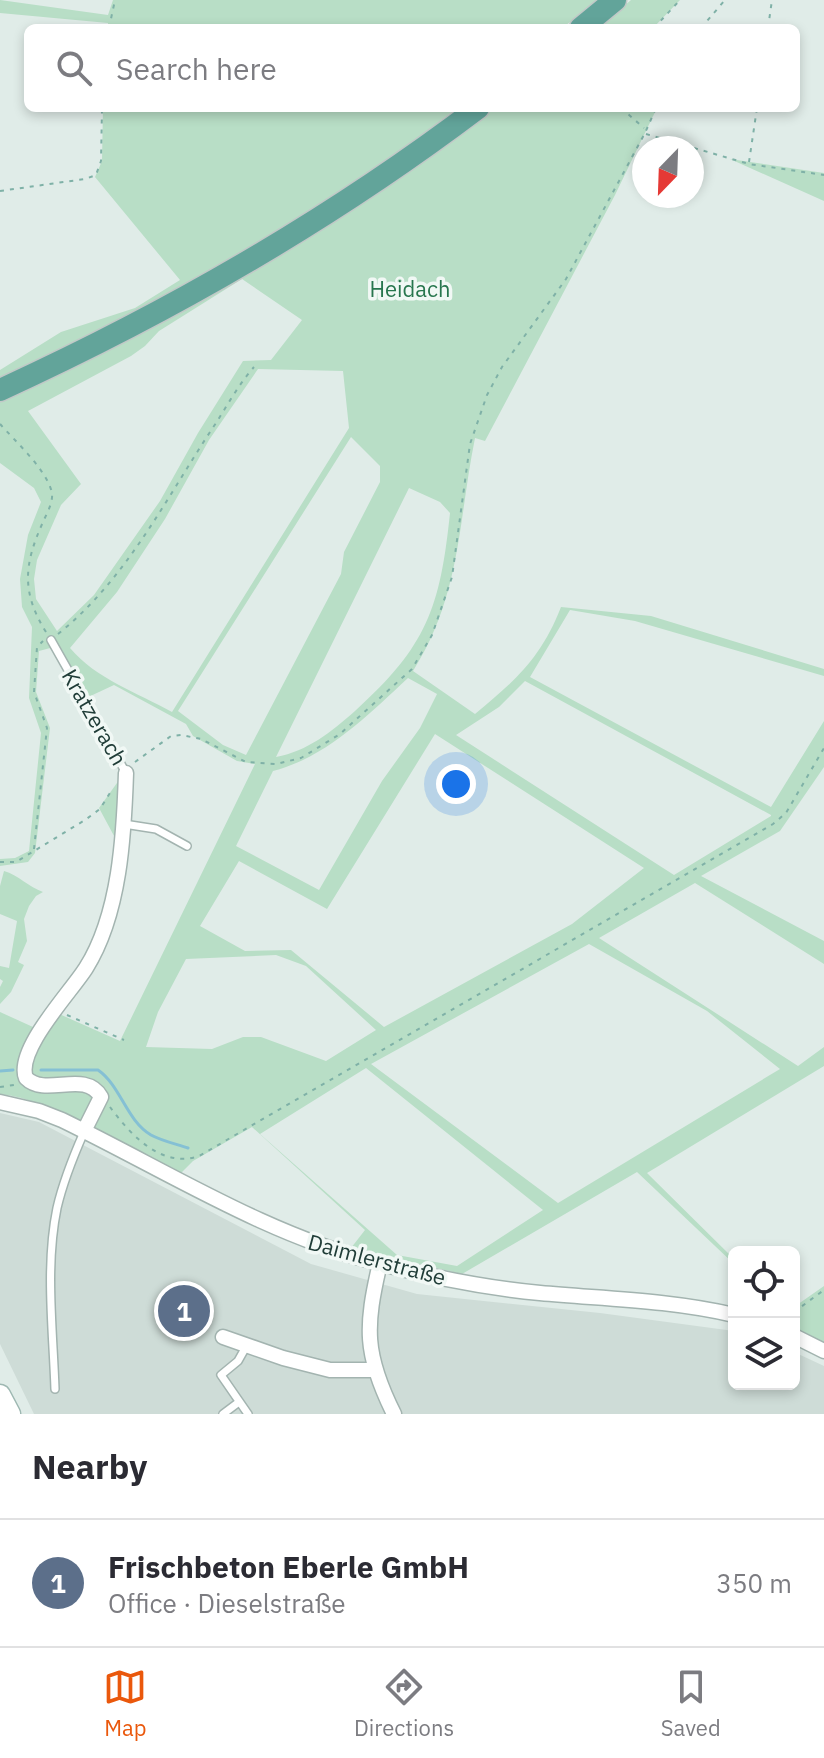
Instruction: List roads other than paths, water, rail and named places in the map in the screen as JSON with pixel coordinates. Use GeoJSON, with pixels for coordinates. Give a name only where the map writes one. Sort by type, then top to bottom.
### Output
{"type":"FeatureCollection","features":[{"type":"Feature","properties":{"kind":"main road"},"geometry":{"type":"LineString","coordinates":[[586,24],[615,0]]}},
{"type":"Feature","properties":{"kind":"main road"},"geometry":{"type":"LineString","coordinates":[[0,390],[89,349],[227,274],[319,218],[472,112]]}},
{"type":"Feature","properties":{"kind":"main road"},"geometry":{"type":"LineString","coordinates":[[0,1395],[10,1414]]}},
{"type":"Feature","properties":{"kind":"street","name":"Kratzerach"},"geometry":{"type":"LineString","coordinates":[[84,1131],[101,1097],[97,1091],[87,1085],[37,1085],[26,1078],[24,1068],[28,1054],[55,1010],[86,968],[101,934],[120,867],[126,773]]}},
{"type":"Feature","properties":{"kind":"street","name":"Daimlerstraße"},"geometry":{"type":"LineString","coordinates":[[0,1102],[39,1111],[84,1131],[267,1224],[331,1250],[511,1289],[702,1308],[728,1314]]}},
{"type":"Feature","properties":{"kind":"street"},"geometry":{"type":"LineString","coordinates":[[380,1263],[371,1301],[369,1337],[374,1370],[394,1414]]}},
{"type":"Feature","properties":{"kind":"street"},"geometry":{"type":"LineString","coordinates":[[223,1337],[330,1370],[374,1370]]}},
{"type":"Feature","properties":{"kind":"street"},"geometry":{"type":"LineString","coordinates":[[800,1339],[824,1351]]}},
{"type":"Feature","properties":{"kind":"lane","name":"Kratzerach"},"geometry":{"type":"LineString","coordinates":[[50,638],[126,773]]}},
{"type":"Feature","properties":{"kind":"lane"},"geometry":{"type":"LineString","coordinates":[[124,824],[156,829],[187,846]]}},
{"type":"Feature","properties":{"kind":"lane"},"geometry":{"type":"LineString","coordinates":[[55,1389],[52,1254],[56,1211],[65,1177],[84,1131]]}},
{"type":"Feature","properties":{"kind":"lane"},"geometry":{"type":"LineString","coordinates":[[247,1345],[238,1361],[221,1375],[248,1414]]}},
{"type":"Feature","properties":{"kind":"lane"},"geometry":{"type":"LineString","coordinates":[[223,1414],[239,1402]]}},
{"type":"Feature","properties":{"kind":"waterway"},"geometry":{"type":"LineString","coordinates":[[0,1071],[13,1070]]}},
{"type":"Feature","properties":{"kind":"waterway"},"geometry":{"type":"LineString","coordinates":[[41,1070],[98,1070],[142,1129],[155,1137],[188,1148]]}},
{"type":"Feature","properties":{"kind":"place","name":"Frischbeton Eberle GmbH"},"geometry":{"type":"Point","coordinates":[184,1311]}},
{"type":"Feature","properties":{"kind":"park label","name":"Heidach"},"geometry":{"type":"Point","coordinates":[410,288]}}]}
